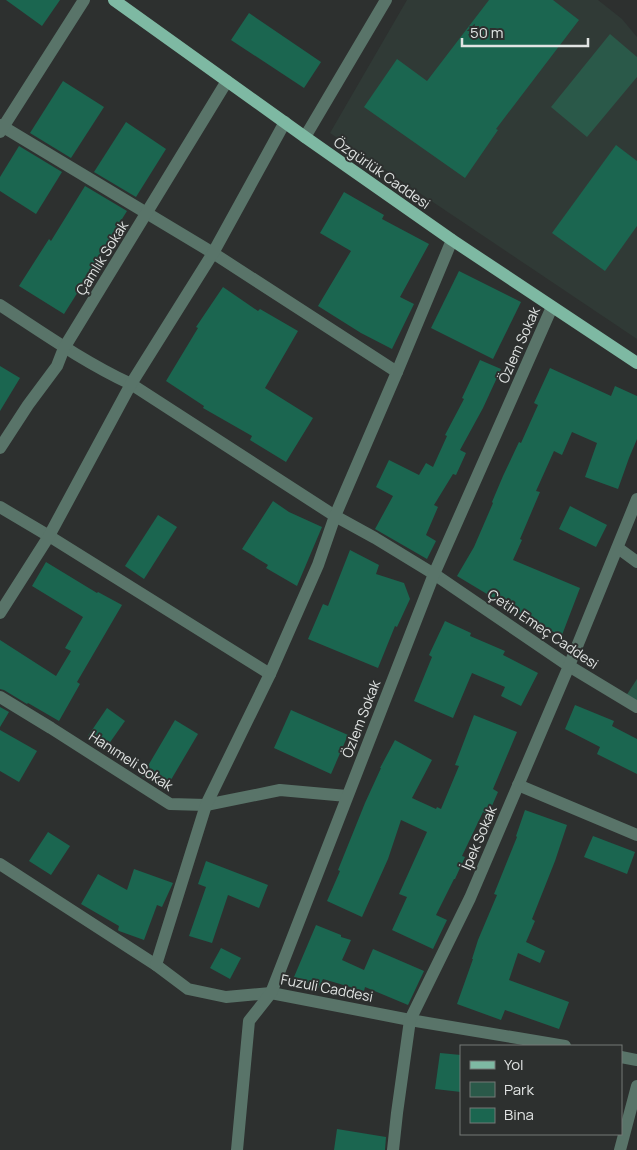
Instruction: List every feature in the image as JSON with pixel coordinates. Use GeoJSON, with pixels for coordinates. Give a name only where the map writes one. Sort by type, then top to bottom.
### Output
{"type":"FeatureCollection","features":[{"type":"Feature","properties":{"kind":"main road","name":"Özgürlük Caddesi"},"geometry":{"type":"LineString","coordinates":[[114,0],[452,240],[637,363]]}},
{"type":"Feature","properties":{"kind":"street"},"geometry":{"type":"LineString","coordinates":[[84,0],[1,128],[213,253],[397,372]]}},
{"type":"Feature","properties":{"kind":"street"},"geometry":{"type":"LineString","coordinates":[[305,137],[386,0]]}},
{"type":"Feature","properties":{"kind":"street","name":"Çamlık Sokak"},"geometry":{"type":"LineString","coordinates":[[0,448],[28,405],[57,366],[64,348],[227,81]]}},
{"type":"Feature","properties":{"kind":"street"},"geometry":{"type":"LineString","coordinates":[[0,613],[49,536],[131,384],[213,253],[285,122]]}},
{"type":"Feature","properties":{"kind":"street"},"geometry":{"type":"LineString","coordinates":[[156,965],[206,805],[270,674],[318,565],[335,516],[452,240]]}},
{"type":"Feature","properties":{"kind":"street","name":"Çetin Emeç Caddesi"},"geometry":{"type":"LineString","coordinates":[[0,306],[64,348],[107,373],[131,384],[335,516],[434,574],[569,666],[637,707]]}},
{"type":"Feature","properties":{"kind":"street","name":"Özlem Sokak"},"geometry":{"type":"LineString","coordinates":[[237,1150],[249,1021],[271,993],[434,574],[552,307]]}},
{"type":"Feature","properties":{"kind":"street","name":"İpek Sokak"},"geometry":{"type":"LineString","coordinates":[[393,1150],[410,1020],[470,898],[569,666],[637,499]]}},
{"type":"Feature","properties":{"kind":"street"},"geometry":{"type":"LineString","coordinates":[[0,507],[270,674]]}},
{"type":"Feature","properties":{"kind":"street"},"geometry":{"type":"LineString","coordinates":[[618,548],[637,562]]}},
{"type":"Feature","properties":{"kind":"street","name":"Hanımeli Sokak"},"geometry":{"type":"LineString","coordinates":[[0,697],[170,804],[206,805],[280,790],[347,796]]}},
{"type":"Feature","properties":{"kind":"street"},"geometry":{"type":"LineString","coordinates":[[518,785],[637,835]]}},
{"type":"Feature","properties":{"kind":"street","name":"Fuzuli Caddesi"},"geometry":{"type":"LineString","coordinates":[[0,864],[156,965],[188,990],[226,997],[271,993],[410,1020],[559,1045]]}},
{"type":"Feature","properties":{"kind":"street"},"geometry":{"type":"LineString","coordinates":[[622,1057],[637,1060]]}},
{"type":"Feature","properties":{"kind":"street"},"geometry":{"type":"LineString","coordinates":[[620,1150],[637,1086]]}},
{"type":"Feature","properties":{"kind":"shaded area"},"geometry":{"type":"Polygon","coordinates":[[[407,0],[598,0],[622,19],[637,37],[637,339],[330,133],[407,0]]]}},
{"type":"Feature","properties":{"kind":"green space"},"geometry":{"type":"Polygon","coordinates":[[[610,34],[637,57],[637,77],[587,137],[551,107],[610,34]]]}},
{"type":"Feature","properties":{"kind":"green space"},"geometry":{"type":"Polygon","coordinates":[[[637,679],[637,707],[624,699],[637,679]]]}},
{"type":"Feature","properties":{"kind":"building"},"geometry":{"type":"Polygon","coordinates":[[[6,0],[60,0],[42,26],[6,0]]]}},
{"type":"Feature","properties":{"kind":"building"},"geometry":{"type":"Polygon","coordinates":[[[489,0],[553,0],[579,20],[496,129],[498,130],[465,178],[364,107],[397,59],[427,81],[489,0]]]}},
{"type":"Feature","properties":{"kind":"building"},"geometry":{"type":"Polygon","coordinates":[[[249,13],[321,62],[304,88],[231,40],[249,13]]]}},
{"type":"Feature","properties":{"kind":"building"},"geometry":{"type":"Polygon","coordinates":[[[63,81],[104,107],[71,158],[30,133],[63,81]]]}},
{"type":"Feature","properties":{"kind":"building"},"geometry":{"type":"Polygon","coordinates":[[[126,122],[166,149],[136,197],[94,172],[126,122]]]}},
{"type":"Feature","properties":{"kind":"building"},"geometry":{"type":"Polygon","coordinates":[[[616,145],[637,161],[637,226],[605,271],[552,233],[616,145]]]}},
{"type":"Feature","properties":{"kind":"building"},"geometry":{"type":"Polygon","coordinates":[[[19,146],[62,172],[36,214],[0,191],[0,177],[19,146]]]}},
{"type":"Feature","properties":{"kind":"building"},"geometry":{"type":"Polygon","coordinates":[[[85,186],[127,211],[64,314],[19,286],[49,239],[51,241],[85,186]]]}},
{"type":"Feature","properties":{"kind":"building"},"geometry":{"type":"Polygon","coordinates":[[[344,192],[384,215],[382,219],[429,244],[400,297],[414,304],[392,349],[361,333],[318,306],[351,251],[320,233],[344,192]]]}},
{"type":"Feature","properties":{"kind":"building"},"geometry":{"type":"Polygon","coordinates":[[[459,271],[521,302],[493,359],[431,328],[459,271]]]}},
{"type":"Feature","properties":{"kind":"building"},"geometry":{"type":"Polygon","coordinates":[[[223,287],[258,311],[260,309],[298,331],[265,388],[313,418],[286,462],[250,440],[252,436],[203,408],[204,406],[166,381],[198,328],[196,327],[223,287]]]}},
{"type":"Feature","properties":{"kind":"building"},"geometry":{"type":"Polygon","coordinates":[[[480,360],[501,369],[483,408],[460,450],[466,453],[456,475],[453,474],[434,505],[438,507],[426,535],[436,541],[427,559],[375,529],[393,496],[376,487],[389,460],[419,475],[426,463],[433,467],[447,436],[445,435],[464,399],[462,398],[480,360]]]}},
{"type":"Feature","properties":{"kind":"building"},"geometry":{"type":"Polygon","coordinates":[[[0,366],[20,378],[0,411],[0,366]]]}},
{"type":"Feature","properties":{"kind":"building"},"geometry":{"type":"Polygon","coordinates":[[[550,368],[611,396],[615,386],[637,396],[637,439],[618,489],[585,477],[597,443],[572,432],[562,455],[554,451],[536,491],[540,492],[513,560],[580,588],[562,635],[535,625],[537,620],[501,606],[502,603],[457,576],[474,547],[503,476],[519,442],[521,443],[538,405],[534,403],[550,368]]]}},
{"type":"Feature","properties":{"kind":"building"},"geometry":{"type":"Polygon","coordinates":[[[273,501],[289,512],[322,527],[297,586],[266,568],[268,565],[242,549],[273,501]]]}},
{"type":"Feature","properties":{"kind":"building"},"geometry":{"type":"Polygon","coordinates":[[[570,506],[607,525],[596,547],[559,529],[570,506]]]}},
{"type":"Feature","properties":{"kind":"building"},"geometry":{"type":"Polygon","coordinates":[[[158,515],[177,527],[144,579],[125,566],[158,515]]]}},
{"type":"Feature","properties":{"kind":"building"},"geometry":{"type":"Polygon","coordinates":[[[350,550],[379,565],[376,574],[404,583],[410,599],[397,627],[395,626],[378,668],[308,639],[323,604],[328,606],[350,550]]]}},
{"type":"Feature","properties":{"kind":"building"},"geometry":{"type":"Polygon","coordinates":[[[46,562],[97,593],[122,605],[77,682],[80,684],[59,721],[0,689],[0,640],[56,676],[71,651],[65,648],[83,617],[32,586],[46,562]]]}},
{"type":"Feature","properties":{"kind":"building"},"geometry":{"type":"Polygon","coordinates":[[[445,621],[471,633],[470,636],[505,651],[503,655],[538,673],[521,706],[501,696],[505,687],[472,673],[453,718],[414,701],[432,657],[429,655],[445,621]]]}},
{"type":"Feature","properties":{"kind":"building"},"geometry":{"type":"Polygon","coordinates":[[[575,705],[614,721],[612,726],[637,739],[637,774],[597,754],[600,747],[565,729],[575,705]]]}},
{"type":"Feature","properties":{"kind":"building"},"geometry":{"type":"Polygon","coordinates":[[[0,707],[9,712],[0,727],[0,707]]]}},
{"type":"Feature","properties":{"kind":"building"},"geometry":{"type":"Polygon","coordinates":[[[107,708],[125,721],[106,748],[88,736],[107,708]]]}},
{"type":"Feature","properties":{"kind":"building"},"geometry":{"type":"Polygon","coordinates":[[[291,710],[348,735],[331,774],[274,748],[291,710]]]}},
{"type":"Feature","properties":{"kind":"building"},"geometry":{"type":"Polygon","coordinates":[[[474,715],[517,732],[493,789],[498,792],[488,815],[483,812],[462,856],[465,857],[455,879],[436,915],[447,920],[433,949],[392,930],[407,897],[399,894],[427,832],[401,820],[388,859],[362,917],[327,901],[365,803],[380,768],[395,740],[432,760],[412,798],[436,809],[437,807],[441,809],[459,766],[455,765],[474,715]]]}},
{"type":"Feature","properties":{"kind":"building"},"geometry":{"type":"Polygon","coordinates":[[[175,720],[198,734],[165,790],[142,776],[175,720]]]}},
{"type":"Feature","properties":{"kind":"building"},"geometry":{"type":"Polygon","coordinates":[[[0,730],[37,751],[19,782],[0,771],[0,730]]]}},
{"type":"Feature","properties":{"kind":"building"},"geometry":{"type":"Polygon","coordinates":[[[525,810],[567,825],[532,919],[535,921],[526,942],[545,951],[540,963],[518,953],[509,980],[569,1002],[559,1029],[505,1010],[501,1020],[457,1004],[478,940],[497,895],[494,894],[517,837],[525,810]]]}},
{"type":"Feature","properties":{"kind":"building"},"geometry":{"type":"Polygon","coordinates":[[[48,832],[70,846],[51,875],[29,861],[48,832]]]}},
{"type":"Feature","properties":{"kind":"building"},"geometry":{"type":"Polygon","coordinates":[[[593,836],[635,852],[627,874],[584,857],[593,836]]]}},
{"type":"Feature","properties":{"kind":"building"},"geometry":{"type":"Polygon","coordinates":[[[206,861],[268,885],[259,908],[228,895],[212,943],[189,936],[206,887],[198,884],[206,861]]]}},
{"type":"Feature","properties":{"kind":"building"},"geometry":{"type":"Polygon","coordinates":[[[134,869],[173,883],[162,907],[157,905],[144,940],[119,931],[119,926],[81,904],[98,874],[127,890],[134,869]]]}},
{"type":"Feature","properties":{"kind":"building"},"geometry":{"type":"Polygon","coordinates":[[[316,925],[351,940],[342,960],[364,970],[373,949],[424,971],[408,1005],[365,987],[364,991],[323,979],[319,988],[294,977],[316,925]]]}},
{"type":"Feature","properties":{"kind":"building"},"geometry":{"type":"Polygon","coordinates":[[[221,948],[241,958],[230,979],[210,968],[221,948]]]}},
{"type":"Feature","properties":{"kind":"building"},"geometry":{"type":"Polygon","coordinates":[[[440,1053],[460,1055],[460,1092],[435,1089],[440,1053]]]}},
{"type":"Feature","properties":{"kind":"building"},"geometry":{"type":"Polygon","coordinates":[[[337,1129],[386,1137],[385,1150],[334,1150],[337,1129]]]}}]}
